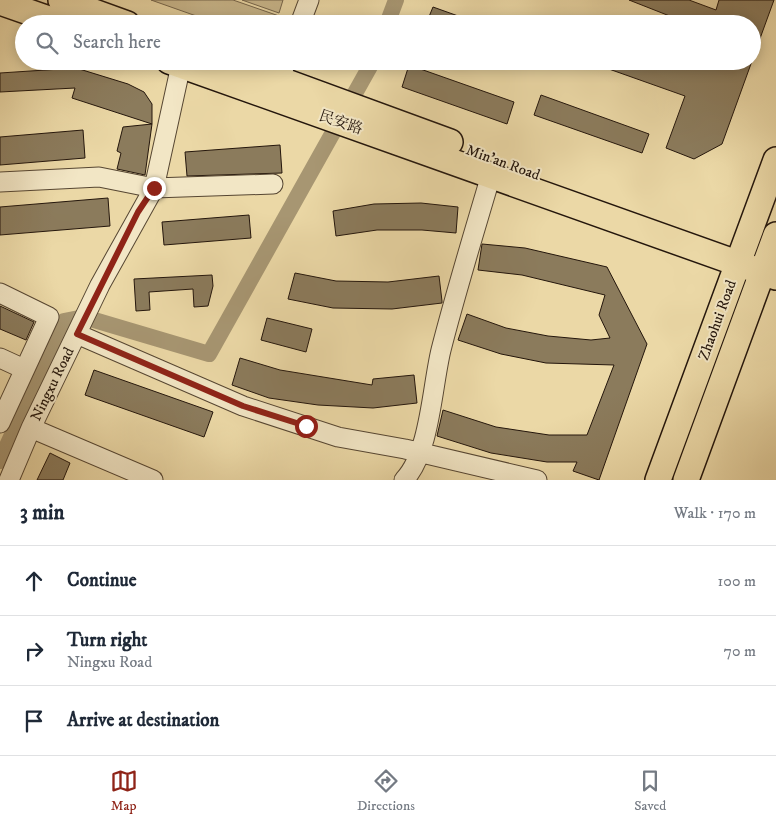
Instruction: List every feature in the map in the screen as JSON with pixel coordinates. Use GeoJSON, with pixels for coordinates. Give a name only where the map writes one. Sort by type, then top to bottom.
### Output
{"type":"FeatureCollection","features":[{"type":"Feature","properties":{"kind":"main road"},"geometry":{"type":"LineString","coordinates":[[62,0],[103,15]]}},
{"type":"Feature","properties":{"kind":"main road"},"geometry":{"type":"LineString","coordinates":[[0,2],[37,15]]}},
{"type":"Feature","properties":{"kind":"main road","name":"Min'an Road"},"geometry":{"type":"LineString","coordinates":[[200,70],[313,102],[770,268]]}},
{"type":"Feature","properties":{"kind":"main road","name":"Min'an Road"},"geometry":{"type":"LineString","coordinates":[[283,70],[313,102]]}},
{"type":"Feature","properties":{"kind":"main road","name":"Min'an Road"},"geometry":{"type":"LineString","coordinates":[[378,125],[492,175],[741,256]]}},
{"type":"Feature","properties":{"kind":"main road","name":"Zhaohui Road"},"geometry":{"type":"LineString","coordinates":[[658,480],[776,160]]}},
{"type":"Feature","properties":{"kind":"main road","name":"Zhaohui Road"},"geometry":{"type":"LineString","coordinates":[[686,480],[770,268],[776,235]]}},
{"type":"Feature","properties":{"kind":"street"},"geometry":{"type":"LineString","coordinates":[[303,15],[309,0]]}},
{"type":"Feature","properties":{"kind":"street","name":"Ningxu Road"},"geometry":{"type":"LineString","coordinates":[[9,480],[30,428],[100,285],[154,188],[174,70]]}},
{"type":"Feature","properties":{"kind":"street"},"geometry":{"type":"LineString","coordinates":[[404,480],[412,471],[421,453],[441,351],[492,175]]}},
{"type":"Feature","properties":{"kind":"street"},"geometry":{"type":"LineString","coordinates":[[0,182],[99,177],[154,188],[273,184]]}},
{"type":"Feature","properties":{"kind":"street"},"geometry":{"type":"LineString","coordinates":[[0,293],[49,317],[0,421]]}},
{"type":"Feature","properties":{"kind":"street"},"geometry":{"type":"LineString","coordinates":[[79,330],[243,406],[338,437],[421,453],[537,480]]}},
{"type":"Feature","properties":{"kind":"street"},"geometry":{"type":"LineString","coordinates":[[0,358],[24,370]]}},
{"type":"Feature","properties":{"kind":"street"},"geometry":{"type":"LineString","coordinates":[[30,428],[153,480]]}},
{"type":"Feature","properties":{"kind":"shaded area"},"geometry":{"type":"Polygon","coordinates":[[[151,0],[233,0],[276,15],[194,15],[151,0]]]}},
{"type":"Feature","properties":{"kind":"shaded area"},"geometry":{"type":"Polygon","coordinates":[[[242,0],[283,0],[279,13],[242,0]]]}},
{"type":"Feature","properties":{"kind":"building"},"geometry":{"type":"Polygon","coordinates":[[[629,0],[689,0],[716,10],[719,0],[774,0],[761,36],[761,15],[667,15],[629,0]]]}},
{"type":"Feature","properties":{"kind":"building"},"geometry":{"type":"Polygon","coordinates":[[[433,7],[455,15],[430,15],[433,7]]]}},
{"type":"Feature","properties":{"kind":"building"},"geometry":{"type":"Polygon","coordinates":[[[82,70],[128,84],[144,92],[152,104],[152,124],[72,98],[75,88],[0,92],[0,73],[82,70]]]}},
{"type":"Feature","properties":{"kind":"building"},"geometry":{"type":"Polygon","coordinates":[[[407,70],[423,70],[514,102],[507,124],[402,87],[407,70]]]}},
{"type":"Feature","properties":{"kind":"building"},"geometry":{"type":"Polygon","coordinates":[[[612,70],[749,70],[722,144],[694,159],[666,148],[685,96],[612,70]]]}},
{"type":"Feature","properties":{"kind":"building"},"geometry":{"type":"Polygon","coordinates":[[[541,95],[649,134],[642,153],[534,115],[541,95]]]}},
{"type":"Feature","properties":{"kind":"building"},"geometry":{"type":"Polygon","coordinates":[[[152,124],[145,175],[117,169],[121,153],[117,151],[123,127],[152,124]]]}},
{"type":"Feature","properties":{"kind":"building"},"geometry":{"type":"Polygon","coordinates":[[[83,130],[85,158],[0,165],[0,137],[83,130]]]}},
{"type":"Feature","properties":{"kind":"building"},"geometry":{"type":"Polygon","coordinates":[[[280,145],[282,173],[187,176],[185,152],[280,145]]]}},
{"type":"Feature","properties":{"kind":"building"},"geometry":{"type":"Polygon","coordinates":[[[108,198],[110,226],[0,235],[0,207],[108,198]]]}},
{"type":"Feature","properties":{"kind":"building"},"geometry":{"type":"Polygon","coordinates":[[[421,203],[458,207],[456,233],[422,230],[377,230],[336,236],[333,211],[374,204],[421,203]]]}},
{"type":"Feature","properties":{"kind":"building"},"geometry":{"type":"Polygon","coordinates":[[[249,215],[251,238],[164,245],[162,222],[249,215]]]}},
{"type":"Feature","properties":{"kind":"building"},"geometry":{"type":"Polygon","coordinates":[[[482,244],[525,248],[607,267],[647,344],[599,480],[573,471],[577,462],[547,462],[491,453],[437,436],[443,410],[496,427],[549,435],[587,435],[614,365],[546,363],[501,354],[458,340],[467,314],[506,328],[548,336],[591,340],[610,338],[599,315],[605,295],[522,275],[478,270],[482,244]]]}},
{"type":"Feature","properties":{"kind":"building"},"geometry":{"type":"Polygon","coordinates":[[[295,273],[336,281],[388,282],[439,276],[442,303],[392,309],[333,308],[288,299],[295,273]]]}},
{"type":"Feature","properties":{"kind":"building"},"geometry":{"type":"Polygon","coordinates":[[[212,275],[213,286],[208,306],[194,307],[193,289],[149,292],[150,310],[136,311],[134,279],[212,275]]]}},
{"type":"Feature","properties":{"kind":"building"},"geometry":{"type":"Polygon","coordinates":[[[0,306],[34,322],[26,340],[0,329],[0,306]]]}},
{"type":"Feature","properties":{"kind":"building"},"geometry":{"type":"Polygon","coordinates":[[[267,318],[312,329],[306,352],[261,340],[267,318]]]}},
{"type":"Feature","properties":{"kind":"building"},"geometry":{"type":"Polygon","coordinates":[[[240,358],[280,370],[372,385],[373,379],[414,375],[417,403],[373,408],[318,405],[269,398],[232,385],[240,358]]]}},
{"type":"Feature","properties":{"kind":"building"},"geometry":{"type":"Polygon","coordinates":[[[94,370],[213,412],[204,437],[85,395],[94,370]]]}},
{"type":"Feature","properties":{"kind":"building"},"geometry":{"type":"Polygon","coordinates":[[[50,453],[70,463],[63,480],[37,480],[50,453]]]}},
{"type":"Feature","properties":{"kind":"waterway"},"geometry":{"type":"LineString","coordinates":[[390,15],[396,0]]}},
{"type":"Feature","properties":{"kind":"waterway"},"geometry":{"type":"LineString","coordinates":[[0,461],[64,321],[84,317],[209,354],[368,70]]}},
{"type":"Feature","properties":{"kind":"route"},"geometry":{"type":"LineString","coordinates":[[154,188],[138,212],[77,334],[243,406],[306,426]]}}]}
